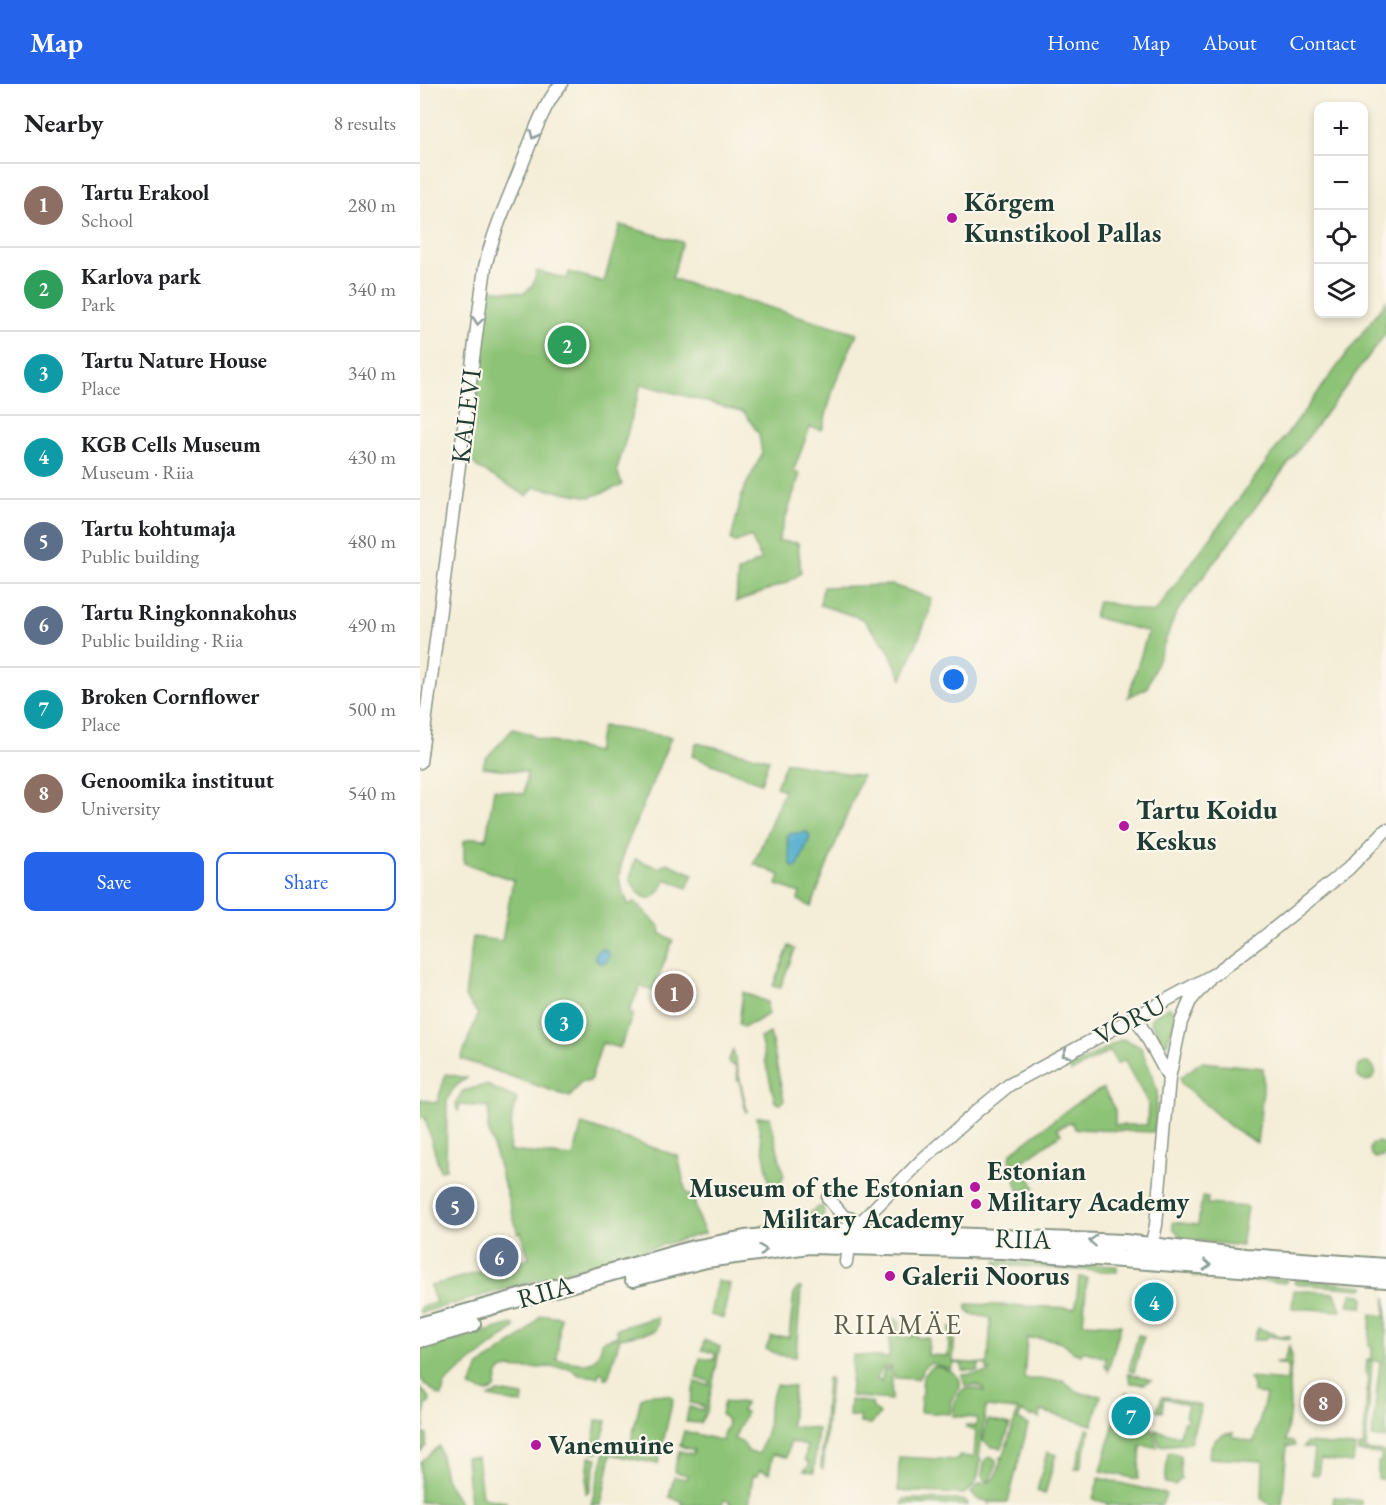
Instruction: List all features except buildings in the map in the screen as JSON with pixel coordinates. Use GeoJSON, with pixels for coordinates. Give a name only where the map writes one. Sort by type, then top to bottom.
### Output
{"type":"FeatureCollection","features":[{"type":"Feature","properties":{"kind":"highway","name":"RIIA"},"geometry":{"type":"LineString","coordinates":[[420,1326],[694,1249],[799,1232],[1150,1253],[1386,1279]]}},
{"type":"Feature","properties":{"kind":"highway","name":"RIIA"},"geometry":{"type":"LineString","coordinates":[[420,1339],[706,1259],[809,1245],[852,1234],[871,1247],[1150,1253],[1386,1267]]}},
{"type":"Feature","properties":{"kind":"street","name":"KALEVI"},"geometry":{"type":"LineString","coordinates":[[420,762],[490,243],[538,125],[552,96],[561,84]]}},
{"type":"Feature","properties":{"kind":"street","name":"VÕRU"},"geometry":{"type":"LineString","coordinates":[[852,1234],[873,1208],[954,1131],[1009,1085],[1213,975],[1348,869],[1386,830]]}},
{"type":"Feature","properties":{"kind":"street"},"geometry":{"type":"LineString","coordinates":[[1150,1253],[1156,1225],[1169,1078],[1181,1022],[1190,1001],[1213,975]]}},
{"type":"Feature","properties":{"kind":"street"},"geometry":{"type":"LineString","coordinates":[[1136,1017],[1169,1078]]}},
{"type":"Feature","properties":{"kind":"street"},"geometry":{"type":"LineString","coordinates":[[828,1198],[844,1217],[852,1234]]}},
{"type":"Feature","properties":{"kind":"green space"},"geometry":{"type":"Polygon","coordinates":[[[620,225],[682,242],[672,279],[857,333],[834,386],[822,430],[810,427],[793,472],[800,474],[778,541],[798,543],[801,573],[788,582],[736,602],[738,572],[761,560],[751,536],[736,542],[731,540],[743,491],[762,454],[759,434],[744,412],[641,384],[617,470],[622,485],[591,497],[534,487],[527,496],[478,468],[469,457],[489,289],[524,293],[533,285],[537,271],[567,279],[569,272],[604,282],[620,225]]]}},
{"type":"Feature","properties":{"kind":"green space"},"geometry":{"type":"Polygon","coordinates":[[[1386,301],[1386,333],[1176,613],[1147,688],[1128,697],[1148,632],[1094,617],[1098,601],[1153,613],[1158,608],[1386,301]]]}},
{"type":"Feature","properties":{"kind":"green space"},"geometry":{"type":"Polygon","coordinates":[[[892,585],[931,598],[929,613],[902,679],[887,647],[863,619],[820,605],[823,587],[892,585]]]}},
{"type":"Feature","properties":{"kind":"green space"},"geometry":{"type":"Polygon","coordinates":[[[602,726],[671,737],[623,854],[619,877],[621,888],[629,905],[635,902],[660,927],[661,934],[673,940],[653,991],[640,986],[629,1012],[633,1014],[620,1048],[602,1043],[590,1081],[580,1083],[570,1097],[461,1059],[478,1014],[465,997],[473,937],[502,941],[513,880],[464,863],[464,841],[473,838],[486,839],[494,789],[524,794],[527,772],[483,767],[485,759],[513,729],[536,738],[596,752],[602,726]]]}},
{"type":"Feature","properties":{"kind":"green space"},"geometry":{"type":"Polygon","coordinates":[[[696,743],[769,759],[761,783],[692,756],[696,743]]]}},
{"type":"Feature","properties":{"kind":"green space"},"geometry":{"type":"Polygon","coordinates":[[[786,762],[862,776],[811,907],[798,900],[800,893],[777,885],[780,875],[754,864],[784,790],[776,787],[786,762]]]}},
{"type":"Feature","properties":{"kind":"green space"},"geometry":{"type":"Polygon","coordinates":[[[635,859],[659,868],[667,863],[693,874],[687,888],[666,879],[655,896],[647,898],[636,890],[630,879],[635,859]]]}},
{"type":"Feature","properties":{"kind":"green space"},"geometry":{"type":"Polygon","coordinates":[[[789,946],[795,949],[780,988],[773,986],[789,946]]]}},
{"type":"Feature","properties":{"kind":"green space"},"geometry":{"type":"Polygon","coordinates":[[[743,992],[767,1002],[768,1014],[743,1027],[739,1024],[743,992]]]}},
{"type":"Feature","properties":{"kind":"green space"},"geometry":{"type":"Polygon","coordinates":[[[1169,1007],[1177,1013],[1167,1044],[1163,1046],[1150,1020],[1157,1013],[1169,1007]]]}},
{"type":"Feature","properties":{"kind":"green space"},"geometry":{"type":"Polygon","coordinates":[[[770,1033],[784,1100],[780,1104],[775,1102],[760,1038],[770,1033]]]}},
{"type":"Feature","properties":{"kind":"green space"},"geometry":{"type":"Polygon","coordinates":[[[1122,1039],[1140,1046],[1151,1072],[1157,1090],[1155,1132],[1075,1129],[1072,1122],[1057,1128],[1061,1134],[1023,1161],[1035,1189],[1018,1190],[1010,1161],[1011,1153],[1072,1106],[1103,1088],[1115,1110],[1115,1125],[1147,1125],[1148,1103],[1124,1060],[1117,1064],[1110,1051],[1071,1072],[1069,1068],[1122,1039]]]}},
{"type":"Feature","properties":{"kind":"green space"},"geometry":{"type":"Polygon","coordinates":[[[733,1050],[747,1111],[746,1112],[740,1083],[737,1080],[736,1067],[728,1062],[733,1050]]]}},
{"type":"Feature","properties":{"kind":"green space"},"geometry":{"type":"Polygon","coordinates":[[[1201,1062],[1263,1068],[1263,1091],[1257,1143],[1231,1127],[1181,1083],[1181,1077],[1201,1062]]]}},
{"type":"Feature","properties":{"kind":"green space"},"geometry":{"type":"Polygon","coordinates":[[[1366,1063],[1372,1066],[1375,1072],[1372,1078],[1366,1081],[1360,1078],[1357,1072],[1360,1066],[1366,1063]]]}},
{"type":"Feature","properties":{"kind":"green space"},"geometry":{"type":"Polygon","coordinates":[[[446,1074],[467,1078],[454,1088],[447,1102],[446,1169],[440,1170],[425,1118],[420,1117],[420,1099],[437,1103],[446,1074]]]}},
{"type":"Feature","properties":{"kind":"green space"},"geometry":{"type":"Polygon","coordinates":[[[486,1085],[517,1099],[512,1115],[509,1151],[573,1157],[582,1124],[678,1156],[686,1193],[693,1196],[705,1233],[420,1313],[420,1307],[436,1303],[430,1286],[529,1258],[521,1232],[518,1233],[488,1129],[489,1107],[460,1105],[458,1111],[456,1106],[463,1091],[486,1085]]]}},
{"type":"Feature","properties":{"kind":"green space"},"geometry":{"type":"Polygon","coordinates":[[[757,1117],[770,1117],[784,1177],[781,1178],[783,1188],[771,1191],[757,1117]]]}},
{"type":"Feature","properties":{"kind":"green space"},"geometry":{"type":"Polygon","coordinates":[[[1375,1142],[1381,1142],[1386,1150],[1384,1156],[1375,1158],[1370,1153],[1370,1147],[1375,1142]]]}},
{"type":"Feature","properties":{"kind":"green space"},"geometry":{"type":"Polygon","coordinates":[[[1202,1197],[1208,1198],[1207,1204],[1247,1207],[1241,1246],[1183,1239],[1173,1228],[1173,1222],[1198,1225],[1202,1197]]]}},
{"type":"Feature","properties":{"kind":"green space"},"geometry":{"type":"Polygon","coordinates":[[[818,1207],[823,1207],[824,1214],[821,1219],[722,1237],[721,1234],[803,1218],[818,1207]]]}},
{"type":"Feature","properties":{"kind":"green space"},"geometry":{"type":"Polygon","coordinates":[[[996,1261],[1117,1266],[1117,1272],[997,1265],[996,1261]]]}},
{"type":"Feature","properties":{"kind":"green space"},"geometry":{"type":"Polygon","coordinates":[[[1192,1271],[1288,1280],[1286,1283],[1193,1276],[1192,1271]]]}},
{"type":"Feature","properties":{"kind":"green space"},"geometry":{"type":"Polygon","coordinates":[[[1079,1277],[1087,1278],[1083,1323],[1121,1325],[1108,1371],[1105,1366],[1106,1358],[1083,1351],[1081,1355],[1072,1352],[1069,1347],[1059,1341],[1027,1338],[1024,1379],[1063,1380],[1071,1388],[1080,1392],[1101,1395],[1092,1425],[1041,1411],[1040,1418],[1032,1415],[1031,1417],[1022,1412],[1018,1419],[1028,1425],[1008,1502],[990,1502],[989,1505],[988,1501],[980,1501],[971,1493],[980,1483],[990,1482],[996,1476],[1018,1410],[986,1407],[979,1458],[981,1459],[977,1480],[972,1488],[963,1494],[898,1491],[899,1457],[958,1460],[959,1456],[974,1457],[976,1431],[966,1428],[966,1425],[976,1426],[977,1418],[953,1416],[955,1402],[957,1396],[965,1389],[984,1391],[984,1388],[976,1385],[965,1386],[962,1375],[988,1373],[990,1370],[987,1370],[987,1365],[979,1364],[978,1371],[962,1370],[962,1364],[953,1363],[951,1369],[930,1363],[925,1366],[918,1379],[895,1378],[892,1368],[886,1366],[882,1368],[877,1379],[881,1382],[884,1369],[890,1369],[891,1400],[850,1396],[853,1355],[889,1358],[890,1322],[895,1318],[900,1323],[899,1337],[912,1337],[913,1333],[919,1338],[929,1338],[928,1355],[948,1356],[950,1327],[955,1328],[953,1362],[988,1364],[991,1318],[971,1314],[967,1310],[967,1304],[1074,1308],[1079,1277]]]}},
{"type":"Feature","properties":{"kind":"green space"},"geometry":{"type":"Polygon","coordinates":[[[1295,1278],[1365,1286],[1362,1289],[1297,1284],[1294,1283],[1295,1278]]]}},
{"type":"Feature","properties":{"kind":"green space"},"geometry":{"type":"Polygon","coordinates":[[[717,1281],[730,1284],[723,1318],[710,1315],[717,1281]]]}},
{"type":"Feature","properties":{"kind":"green space"},"geometry":{"type":"Polygon","coordinates":[[[801,1288],[796,1356],[779,1355],[766,1349],[771,1337],[789,1337],[794,1293],[801,1288]]]}},
{"type":"Feature","properties":{"kind":"green space"},"geometry":{"type":"Polygon","coordinates":[[[1294,1290],[1335,1293],[1341,1311],[1292,1308],[1294,1290]]]}},
{"type":"Feature","properties":{"kind":"green space"},"geometry":{"type":"Polygon","coordinates":[[[1351,1294],[1364,1297],[1363,1307],[1348,1306],[1351,1294]]]}},
{"type":"Feature","properties":{"kind":"green space"},"geometry":{"type":"Polygon","coordinates":[[[1386,1297],[1386,1439],[1372,1437],[1380,1362],[1372,1360],[1372,1347],[1369,1346],[1371,1314],[1385,1316],[1386,1297]]]}},
{"type":"Feature","properties":{"kind":"green space"},"geometry":{"type":"Polygon","coordinates":[[[540,1316],[560,1317],[557,1360],[581,1363],[587,1363],[597,1357],[602,1341],[618,1336],[616,1329],[657,1317],[658,1324],[655,1331],[620,1338],[608,1378],[604,1378],[604,1373],[599,1373],[598,1377],[579,1375],[570,1368],[509,1368],[503,1369],[498,1374],[495,1389],[488,1393],[470,1387],[479,1367],[526,1333],[540,1316]]]}},
{"type":"Feature","properties":{"kind":"green space"},"geometry":{"type":"Polygon","coordinates":[[[512,1324],[515,1326],[514,1329],[449,1379],[444,1386],[442,1396],[420,1379],[420,1350],[512,1324]]]}},
{"type":"Feature","properties":{"kind":"green space"},"geometry":{"type":"Polygon","coordinates":[[[1258,1328],[1280,1336],[1290,1336],[1290,1339],[1266,1336],[1265,1340],[1253,1340],[1258,1328]]]}},
{"type":"Feature","properties":{"kind":"green space"},"geometry":{"type":"Polygon","coordinates":[[[1138,1335],[1144,1336],[1134,1372],[1129,1370],[1138,1335]]]}},
{"type":"Feature","properties":{"kind":"green space"},"geometry":{"type":"Polygon","coordinates":[[[704,1340],[720,1347],[707,1411],[700,1423],[686,1422],[689,1407],[703,1410],[704,1406],[690,1403],[695,1382],[709,1385],[709,1381],[696,1378],[700,1358],[714,1360],[715,1353],[702,1350],[704,1340]]]}},
{"type":"Feature","properties":{"kind":"green space"},"geometry":{"type":"Polygon","coordinates":[[[1289,1346],[1292,1356],[1286,1441],[1293,1442],[1295,1446],[1287,1446],[1282,1505],[1271,1505],[1262,1499],[1263,1461],[1209,1458],[1209,1453],[1213,1443],[1228,1433],[1234,1433],[1233,1437],[1254,1442],[1266,1395],[1253,1392],[1253,1385],[1249,1378],[1287,1381],[1288,1366],[1274,1363],[1283,1363],[1289,1346]]]}},
{"type":"Feature","properties":{"kind":"green space"},"geometry":{"type":"Polygon","coordinates":[[[1367,1360],[1372,1360],[1366,1450],[1386,1452],[1386,1479],[1378,1479],[1378,1462],[1381,1462],[1381,1454],[1358,1452],[1358,1447],[1363,1447],[1367,1360]]]}},
{"type":"Feature","properties":{"kind":"green space"},"geometry":{"type":"Polygon","coordinates":[[[932,1367],[948,1370],[960,1380],[960,1388],[951,1400],[950,1414],[920,1412],[923,1377],[932,1367]]]}},
{"type":"Feature","properties":{"kind":"green space"},"geometry":{"type":"Polygon","coordinates":[[[1128,1373],[1152,1380],[1144,1384],[1131,1383],[1128,1373]]]}},
{"type":"Feature","properties":{"kind":"green space"},"geometry":{"type":"Polygon","coordinates":[[[827,1378],[830,1378],[823,1469],[821,1468],[827,1378]]]}},
{"type":"Feature","properties":{"kind":"green space"},"geometry":{"type":"Polygon","coordinates":[[[776,1385],[794,1387],[791,1426],[818,1429],[814,1472],[804,1470],[809,1466],[809,1462],[805,1460],[807,1446],[790,1442],[787,1457],[773,1454],[769,1473],[760,1470],[758,1475],[753,1475],[749,1505],[730,1505],[730,1501],[724,1500],[722,1505],[682,1505],[682,1501],[669,1497],[674,1477],[687,1479],[688,1475],[674,1472],[679,1451],[693,1454],[694,1450],[680,1446],[684,1431],[723,1441],[723,1434],[728,1425],[721,1414],[724,1402],[745,1403],[742,1411],[746,1412],[734,1439],[742,1442],[749,1452],[759,1454],[769,1423],[768,1409],[776,1385]]]}},
{"type":"Feature","properties":{"kind":"green space"},"geometry":{"type":"Polygon","coordinates":[[[420,1388],[430,1398],[429,1404],[426,1404],[423,1434],[427,1435],[426,1446],[420,1452],[420,1388]]]}},
{"type":"Feature","properties":{"kind":"green space"},"geometry":{"type":"Polygon","coordinates":[[[499,1392],[523,1396],[522,1404],[489,1397],[499,1392]]]}},
{"type":"Feature","properties":{"kind":"green space"},"geometry":{"type":"Polygon","coordinates":[[[1126,1392],[1144,1406],[1142,1412],[1155,1437],[1157,1447],[1141,1446],[1138,1479],[1101,1471],[1121,1397],[1126,1392]]]}},
{"type":"Feature","properties":{"kind":"green space"},"geometry":{"type":"Polygon","coordinates":[[[646,1395],[671,1396],[673,1399],[658,1464],[611,1454],[601,1505],[591,1505],[605,1452],[612,1448],[629,1450],[641,1399],[646,1395]]]}},
{"type":"Feature","properties":{"kind":"green space"},"geometry":{"type":"Polygon","coordinates":[[[1162,1397],[1201,1406],[1190,1443],[1160,1446],[1155,1430],[1180,1436],[1183,1422],[1186,1423],[1188,1405],[1164,1398],[1162,1412],[1157,1410],[1162,1397]]]}},
{"type":"Feature","properties":{"kind":"green space"},"geometry":{"type":"Polygon","coordinates":[[[850,1400],[872,1403],[873,1408],[880,1414],[871,1424],[860,1423],[860,1417],[849,1416],[850,1400]]]}},
{"type":"Feature","properties":{"kind":"green space"},"geometry":{"type":"Polygon","coordinates":[[[596,1420],[607,1421],[598,1453],[593,1453],[596,1420]]]}},
{"type":"Feature","properties":{"kind":"green space"},"geometry":{"type":"Polygon","coordinates":[[[989,1420],[1010,1425],[1002,1448],[992,1447],[983,1441],[989,1420]]]}},
{"type":"Feature","properties":{"kind":"green space"},"geometry":{"type":"Polygon","coordinates":[[[1087,1429],[1090,1430],[1080,1468],[1075,1469],[1087,1429]]]}},
{"type":"Feature","properties":{"kind":"green space"},"geometry":{"type":"Polygon","coordinates":[[[1306,1443],[1355,1447],[1353,1461],[1351,1463],[1320,1459],[1318,1475],[1311,1474],[1314,1449],[1303,1447],[1306,1443]]]}},
{"type":"Feature","properties":{"kind":"green space"},"geometry":{"type":"Polygon","coordinates":[[[439,1446],[445,1478],[460,1505],[420,1502],[420,1462],[439,1446]]]}},
{"type":"Feature","properties":{"kind":"green space"},"geometry":{"type":"Polygon","coordinates":[[[1047,1452],[1056,1455],[1045,1494],[1037,1491],[1047,1452]]]}},
{"type":"Feature","properties":{"kind":"green space"},"geometry":{"type":"Polygon","coordinates":[[[1168,1453],[1180,1455],[1181,1479],[1175,1485],[1165,1483],[1168,1453]]]}},
{"type":"Feature","properties":{"kind":"green space"},"geometry":{"type":"Polygon","coordinates":[[[466,1457],[477,1457],[482,1496],[486,1499],[506,1501],[506,1505],[470,1505],[466,1457]]]}},
{"type":"Feature","properties":{"kind":"green space"},"geometry":{"type":"Polygon","coordinates":[[[589,1457],[597,1458],[589,1491],[586,1493],[589,1457]]]}},
{"type":"Feature","properties":{"kind":"green space"},"geometry":{"type":"Polygon","coordinates":[[[989,1457],[996,1460],[996,1463],[988,1481],[983,1479],[982,1475],[985,1460],[989,1457]]]}},
{"type":"Feature","properties":{"kind":"green space"},"geometry":{"type":"Polygon","coordinates":[[[1099,1478],[1166,1494],[1162,1505],[1107,1505],[1107,1503],[1093,1499],[1099,1478]]]}},
{"type":"Feature","properties":{"kind":"green space"},"geometry":{"type":"Polygon","coordinates":[[[1334,1497],[1361,1501],[1361,1505],[1333,1505],[1334,1497]]]}},
{"type":"Feature","properties":{"kind":"green space"},"geometry":{"type":"Polygon","coordinates":[[[904,1499],[964,1500],[968,1505],[902,1504],[904,1499]]]}},
{"type":"Feature","properties":{"kind":"water"},"geometry":{"type":"Polygon","coordinates":[[[807,832],[810,837],[798,866],[794,868],[791,864],[787,837],[789,834],[807,832]]]}},
{"type":"Feature","properties":{"kind":"water"},"geometry":{"type":"Polygon","coordinates":[[[602,949],[607,951],[609,956],[607,961],[602,963],[597,961],[595,956],[597,951],[602,949]]]}},
{"type":"Feature","properties":{"kind":"place","name":"Kõrgem Kunstikool Pallas"},"geometry":{"type":"Point","coordinates":[952,218]}},
{"type":"Feature","properties":{"kind":"place","name":"Karlova park"},"geometry":{"type":"Point","coordinates":[567,345]}},
{"type":"Feature","properties":{"kind":"place","name":"Tartu Koidu Keskus"},"geometry":{"type":"Point","coordinates":[1124,826]}},
{"type":"Feature","properties":{"kind":"place","name":"Tartu Erakool"},"geometry":{"type":"Point","coordinates":[674,993]}},
{"type":"Feature","properties":{"kind":"place","name":"Tartu Nature House"},"geometry":{"type":"Point","coordinates":[564,1022]}},
{"type":"Feature","properties":{"kind":"place","name":"Estonian Military Academy"},"geometry":{"type":"Point","coordinates":[975,1187]}},
{"type":"Feature","properties":{"kind":"place","name":"Museum of the Estonian Military Academy"},"geometry":{"type":"Point","coordinates":[976,1204]}},
{"type":"Feature","properties":{"kind":"place","name":"Tartu kohtumaja"},"geometry":{"type":"Point","coordinates":[455,1206]}},
{"type":"Feature","properties":{"kind":"place","name":"Tartu Ringkonnakohus"},"geometry":{"type":"Point","coordinates":[499,1257]}},
{"type":"Feature","properties":{"kind":"place","name":"Galerii Noorus"},"geometry":{"type":"Point","coordinates":[890,1276]}},
{"type":"Feature","properties":{"kind":"place","name":"KGB Cells Museum"},"geometry":{"type":"Point","coordinates":[1154,1302]}},
{"type":"Feature","properties":{"kind":"place","name":"Genoomika instituut"},"geometry":{"type":"Point","coordinates":[1323,1402]}},
{"type":"Feature","properties":{"kind":"place","name":"Broken Cornflower"},"geometry":{"type":"Point","coordinates":[1131,1416]}},
{"type":"Feature","properties":{"kind":"place","name":"Vanemuine"},"geometry":{"type":"Point","coordinates":[536,1445]}},
{"type":"Feature","properties":{"kind":"district","name":"RIIAMÄE"},"geometry":{"type":"Point","coordinates":[898,1324]}}]}
